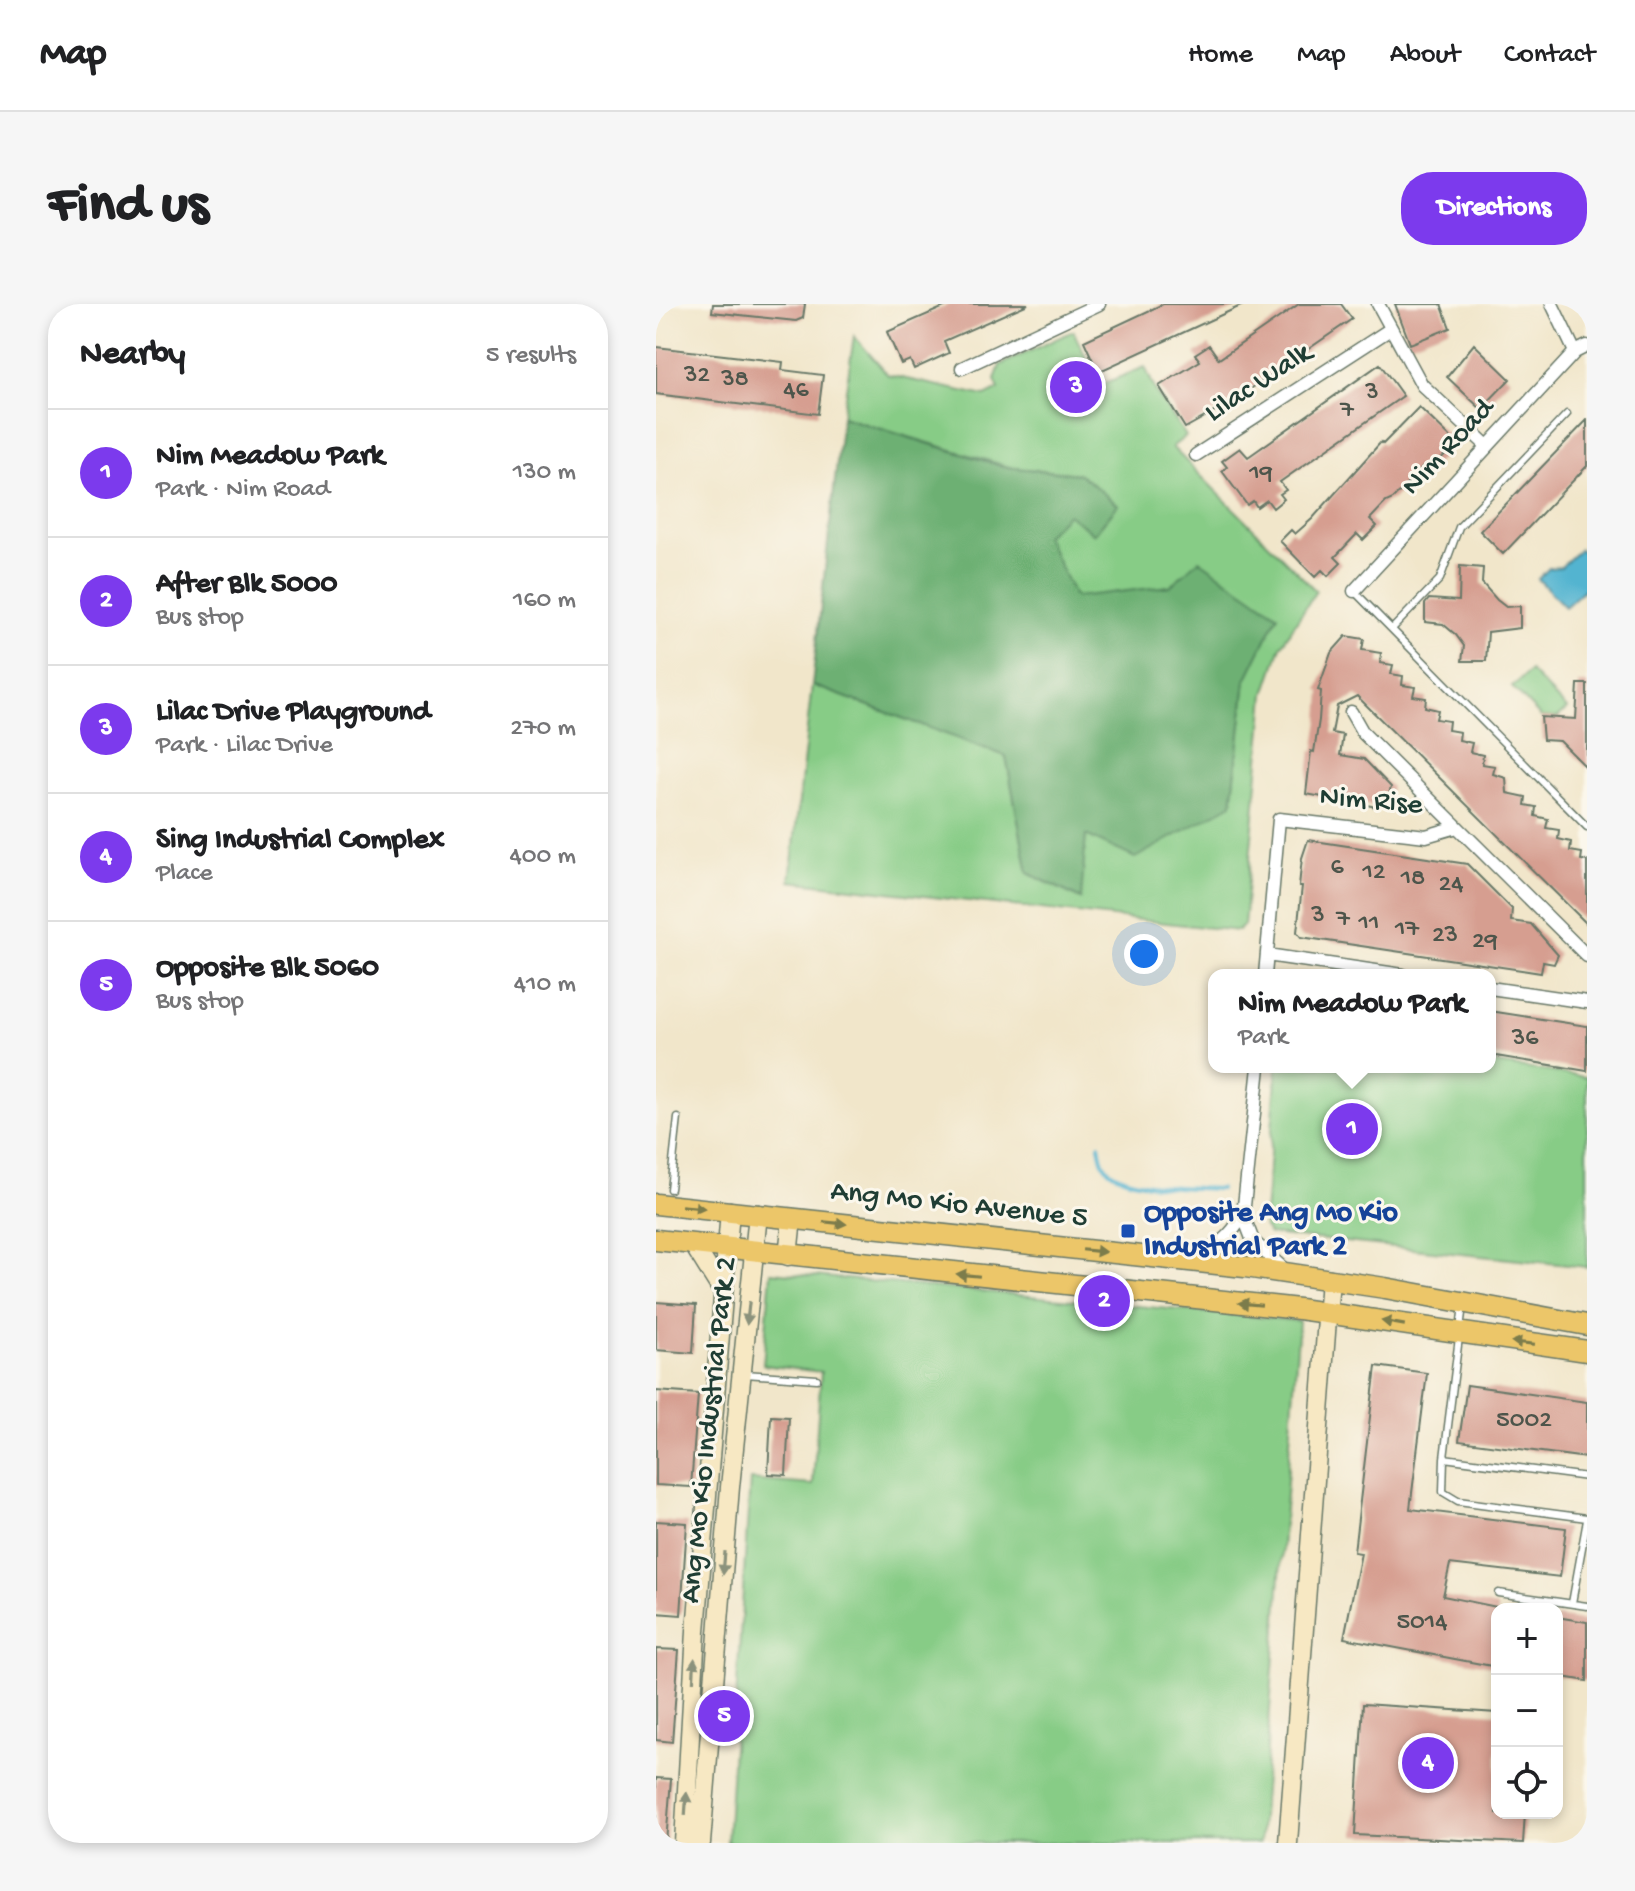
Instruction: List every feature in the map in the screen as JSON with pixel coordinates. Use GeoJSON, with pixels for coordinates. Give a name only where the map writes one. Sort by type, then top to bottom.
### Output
{"type":"FeatureCollection","features":[{"type":"Feature","properties":{"kind":"main road","name":"Ang Mo Kio Avenue 5"},"geometry":{"type":"LineString","coordinates":[[663,1197],[730,1211],[1330,1279],[1587,1325]]}},
{"type":"Feature","properties":{"kind":"main road"},"geometry":{"type":"LineString","coordinates":[[656,1240],[1327,1313],[1587,1351]]}},
{"type":"Feature","properties":{"kind":"street"},"geometry":{"type":"LineString","coordinates":[[962,368],[1099,304]]}},
{"type":"Feature","properties":{"kind":"street"},"geometry":{"type":"LineString","coordinates":[[1378,304],[1389,330],[1422,385],[1486,445]]}},
{"type":"Feature","properties":{"kind":"street"},"geometry":{"type":"LineString","coordinates":[[1552,304],[1581,349]]}},
{"type":"Feature","properties":{"kind":"street","name":"Lilac Walk"},"geometry":{"type":"LineString","coordinates":[[1196,455],[1389,330]]}},
{"type":"Feature","properties":{"kind":"street","name":"Nim Road"},"geometry":{"type":"LineString","coordinates":[[1354,591],[1486,445],[1581,349]]}},
{"type":"Feature","properties":{"kind":"street","name":"Nim Rise"},"geometry":{"type":"LineString","coordinates":[[1351,712],[1363,733],[1587,956]]}},
{"type":"Feature","properties":{"kind":"street","name":"Nim Rise"},"geometry":{"type":"LineString","coordinates":[[1267,955],[1279,819],[1426,836],[1457,827]]}},
{"type":"Feature","properties":{"kind":"street"},"geometry":{"type":"LineString","coordinates":[[1266,969],[1267,955],[1362,969]]}},
{"type":"Feature","properties":{"kind":"street"},"geometry":{"type":"LineString","coordinates":[[1496,989],[1587,1002]]}},
{"type":"Feature","properties":{"kind":"street"},"geometry":{"type":"LineString","coordinates":[[1187,1261],[1216,1248],[1231,1235],[1243,1215],[1258,1073]]}},
{"type":"Feature","properties":{"kind":"street","name":"Ang Mo Kio Industrial Park 2"},"geometry":{"type":"LineString","coordinates":[[684,1843],[730,1211]]}},
{"type":"Feature","properties":{"kind":"street","name":"Ang Mo Kio Industrial Park 2"},"geometry":{"type":"LineString","coordinates":[[701,1843],[741,1374],[758,1214]]}},
{"type":"Feature","properties":{"kind":"street"},"geometry":{"type":"LineString","coordinates":[[1243,1215],[1253,1241],[1289,1274]]}},
{"type":"Feature","properties":{"kind":"street"},"geometry":{"type":"LineString","coordinates":[[788,1256],[792,1218]]}},
{"type":"Feature","properties":{"kind":"street"},"geometry":{"type":"LineString","coordinates":[[693,1244],[723,1292]]}},
{"type":"Feature","properties":{"kind":"street"},"geometry":{"type":"LineString","coordinates":[[1288,1843],[1330,1279]]}},
{"type":"Feature","properties":{"kind":"lane"},"geometry":{"type":"LineString","coordinates":[[1392,629],[1440,579],[1459,527],[1567,414]]}},
{"type":"Feature","properties":{"kind":"lane"},"geometry":{"type":"LineString","coordinates":[[1354,591],[1587,827]]}},
{"type":"Feature","properties":{"kind":"lane"},"geometry":{"type":"LineString","coordinates":[[663,1197],[678,1118]]}},
{"type":"Feature","properties":{"kind":"lane"},"geometry":{"type":"LineString","coordinates":[[1463,1304],[1444,1458],[1443,1492],[1451,1499],[1587,1519],[1572,1603]]}},
{"type":"Feature","properties":{"kind":"lane"},"geometry":{"type":"LineString","coordinates":[[741,1374],[817,1379]]}},
{"type":"Feature","properties":{"kind":"lane"},"geometry":{"type":"LineString","coordinates":[[1444,1458],[1587,1477]]}},
{"type":"Feature","properties":{"kind":"lane"},"geometry":{"type":"LineString","coordinates":[[1498,1593],[1587,1606]]}},
{"type":"Feature","properties":{"kind":"green space"},"geometry":{"type":"Polygon","coordinates":[[[1073,331],[1100,385],[1145,367],[1157,394],[1186,436],[1172,447],[1316,591],[1281,646],[1265,694],[1244,925],[1238,931],[790,881],[812,685],[1006,756],[1028,873],[1080,899],[1086,834],[1232,803],[1246,680],[1170,586],[1075,598],[1045,536],[1068,513],[1080,474],[1013,468],[842,417],[854,336],[888,375],[985,396],[999,389],[995,380],[1000,365],[1073,331]]]}},
{"type":"Feature","properties":{"kind":"green space"},"geometry":{"type":"Polygon","coordinates":[[[842,417],[1005,467],[1080,474],[1118,505],[1094,534],[1068,514],[1045,536],[1075,597],[1170,586],[1199,560],[1278,615],[1246,680],[1232,804],[1135,858],[1086,835],[1081,899],[1028,873],[1006,756],[812,685],[842,417]]]}},
{"type":"Feature","properties":{"kind":"green space"},"geometry":{"type":"Polygon","coordinates":[[[1530,671],[1567,709],[1557,718],[1541,717],[1512,687],[1530,671]]]}},
{"type":"Feature","properties":{"kind":"green space"},"geometry":{"type":"Polygon","coordinates":[[[1496,1064],[1587,1077],[1587,1267],[1269,1234],[1264,1227],[1277,1073],[1496,1073],[1496,1064]]]}},
{"type":"Feature","properties":{"kind":"green space"},"geometry":{"type":"Polygon","coordinates":[[[771,1272],[1299,1321],[1260,1843],[727,1843],[750,1480],[813,1485],[821,1372],[763,1365],[771,1272]]]}},
{"type":"Feature","properties":{"kind":"water"},"geometry":{"type":"Polygon","coordinates":[[[1580,549],[1587,556],[1587,587],[1565,607],[1538,579],[1549,568],[1561,567],[1580,549]]]}},
{"type":"Feature","properties":{"kind":"building"},"geometry":{"type":"Polygon","coordinates":[[[713,304],[805,304],[803,318],[796,321],[712,312],[713,304]]]}},
{"type":"Feature","properties":{"kind":"building"},"geometry":{"type":"Polygon","coordinates":[[[951,304],[1028,304],[944,341],[949,353],[914,369],[910,360],[901,364],[887,332],[951,304]]]}},
{"type":"Feature","properties":{"kind":"building"},"geometry":{"type":"Polygon","coordinates":[[[1163,304],[1245,304],[1098,372],[1084,341],[1163,304]]]}},
{"type":"Feature","properties":{"kind":"building"},"geometry":{"type":"Polygon","coordinates":[[[1299,304],[1341,304],[1352,319],[1230,403],[1185,428],[1159,386],[1200,361],[1195,354],[1209,345],[1219,359],[1299,304]]]}},
{"type":"Feature","properties":{"kind":"building"},"geometry":{"type":"Polygon","coordinates":[[[1395,304],[1441,304],[1450,328],[1410,344],[1395,304]]]}},
{"type":"Feature","properties":{"kind":"building"},"geometry":{"type":"Polygon","coordinates":[[[1474,344],[1510,379],[1481,409],[1447,377],[1474,344]]]}},
{"type":"Feature","properties":{"kind":"building"},"geometry":{"type":"Polygon","coordinates":[[[656,347],[783,362],[782,370],[823,375],[818,414],[656,394],[656,347]]]}},
{"type":"Feature","properties":{"kind":"building"},"geometry":{"type":"Polygon","coordinates":[[[1380,364],[1403,396],[1280,482],[1286,490],[1280,494],[1284,499],[1273,508],[1267,500],[1257,507],[1253,501],[1247,505],[1222,471],[1227,467],[1222,461],[1240,448],[1248,457],[1380,364]]]}},
{"type":"Feature","properties":{"kind":"building"},"geometry":{"type":"Polygon","coordinates":[[[1419,407],[1456,443],[1429,471],[1424,466],[1393,499],[1386,502],[1370,519],[1377,526],[1363,540],[1357,534],[1335,557],[1341,563],[1328,576],[1322,570],[1315,577],[1280,541],[1291,530],[1295,534],[1312,519],[1381,442],[1383,444],[1419,407]]]}},
{"type":"Feature","properties":{"kind":"building"},"geometry":{"type":"Polygon","coordinates":[[[1587,420],[1587,466],[1503,554],[1480,531],[1587,420]]]}},
{"type":"Feature","properties":{"kind":"building"},"geometry":{"type":"Polygon","coordinates":[[[1460,566],[1483,568],[1482,583],[1497,600],[1506,607],[1520,606],[1520,628],[1488,632],[1486,661],[1462,661],[1464,646],[1456,635],[1443,624],[1425,622],[1425,604],[1429,599],[1459,601],[1460,566]]]}},
{"type":"Feature","properties":{"kind":"building"},"geometry":{"type":"Polygon","coordinates":[[[1346,636],[1364,639],[1362,650],[1381,653],[1380,663],[1393,665],[1391,674],[1403,676],[1402,685],[1415,687],[1413,696],[1426,698],[1425,707],[1438,710],[1436,719],[1449,721],[1448,730],[1460,732],[1459,740],[1472,743],[1470,752],[1483,755],[1482,764],[1495,766],[1493,774],[1506,778],[1507,793],[1526,797],[1525,805],[1536,807],[1535,816],[1548,819],[1546,828],[1559,830],[1558,839],[1571,842],[1570,851],[1582,853],[1581,860],[1587,861],[1587,924],[1357,696],[1337,706],[1332,733],[1343,735],[1340,755],[1364,759],[1391,787],[1388,798],[1379,796],[1377,807],[1306,794],[1311,751],[1314,752],[1319,720],[1321,691],[1318,690],[1331,653],[1346,636]]]}},
{"type":"Feature","properties":{"kind":"building"},"geometry":{"type":"Polygon","coordinates":[[[1578,684],[1587,684],[1587,768],[1560,741],[1543,740],[1541,717],[1576,719],[1578,684]]]}},
{"type":"Feature","properties":{"kind":"building"},"geometry":{"type":"Polygon","coordinates":[[[1308,840],[1467,864],[1512,909],[1511,921],[1531,924],[1558,955],[1554,964],[1543,962],[1541,973],[1301,937],[1297,932],[1302,886],[1299,886],[1302,858],[1308,840]]]}},
{"type":"Feature","properties":{"kind":"building"},"geometry":{"type":"Polygon","coordinates":[[[1496,1012],[1587,1026],[1587,1071],[1496,1056],[1496,1012]]]}},
{"type":"Feature","properties":{"kind":"building"},"geometry":{"type":"Polygon","coordinates":[[[656,1302],[696,1305],[693,1353],[656,1350],[656,1302]]]}},
{"type":"Feature","properties":{"kind":"building"},"geometry":{"type":"Polygon","coordinates":[[[1376,1366],[1427,1373],[1410,1509],[1566,1528],[1560,1577],[1450,1564],[1443,1596],[1491,1606],[1491,1666],[1344,1638],[1361,1553],[1354,1552],[1376,1366]]]}},
{"type":"Feature","properties":{"kind":"building"},"geometry":{"type":"Polygon","coordinates":[[[1467,1385],[1587,1402],[1587,1458],[1459,1441],[1467,1385]]]}},
{"type":"Feature","properties":{"kind":"building"},"geometry":{"type":"Polygon","coordinates":[[[656,1391],[698,1394],[691,1487],[656,1485],[656,1391]]]}},
{"type":"Feature","properties":{"kind":"building"},"geometry":{"type":"Polygon","coordinates":[[[771,1416],[789,1417],[786,1475],[768,1474],[771,1416]]]}},
{"type":"Feature","properties":{"kind":"building"},"geometry":{"type":"Polygon","coordinates":[[[656,1521],[687,1523],[681,1615],[656,1613],[656,1521]]]}},
{"type":"Feature","properties":{"kind":"building"},"geometry":{"type":"Polygon","coordinates":[[[1563,1618],[1587,1622],[1587,1681],[1563,1677],[1563,1618]]]}},
{"type":"Feature","properties":{"kind":"building"},"geometry":{"type":"Polygon","coordinates":[[[656,1649],[679,1650],[672,1742],[656,1740],[656,1649]]]}},
{"type":"Feature","properties":{"kind":"building"},"geometry":{"type":"Polygon","coordinates":[[[1363,1704],[1491,1713],[1491,1819],[1525,1819],[1523,1843],[1355,1835],[1363,1704]]]}},
{"type":"Feature","properties":{"kind":"building"},"geometry":{"type":"Polygon","coordinates":[[[656,1778],[671,1779],[666,1843],[656,1843],[656,1778]]]}},
{"type":"Feature","properties":{"kind":"waterway"},"geometry":{"type":"LineString","coordinates":[[1099,1145],[1104,1164],[1124,1178],[1157,1185],[1220,1189]]}},
{"type":"Feature","properties":{"kind":"place","name":"Lilac Drive Playground"},"geometry":{"type":"Point","coordinates":[1076,387]}},
{"type":"Feature","properties":{"kind":"place","name":"Nim Meadow Park"},"geometry":{"type":"Point","coordinates":[1352,1129]}},
{"type":"Feature","properties":{"kind":"place","name":"Opposite Ang Mo Kio Industrial Park 2"},"geometry":{"type":"Point","coordinates":[1128,1231]}},
{"type":"Feature","properties":{"kind":"place","name":"After Blk 5000"},"geometry":{"type":"Point","coordinates":[1104,1301]}},
{"type":"Feature","properties":{"kind":"place","name":"Opposite Blk 5060"},"geometry":{"type":"Point","coordinates":[724,1716]}},
{"type":"Feature","properties":{"kind":"place","name":"Sing Industrial Complex"},"geometry":{"type":"Point","coordinates":[1428,1763]}}]}
